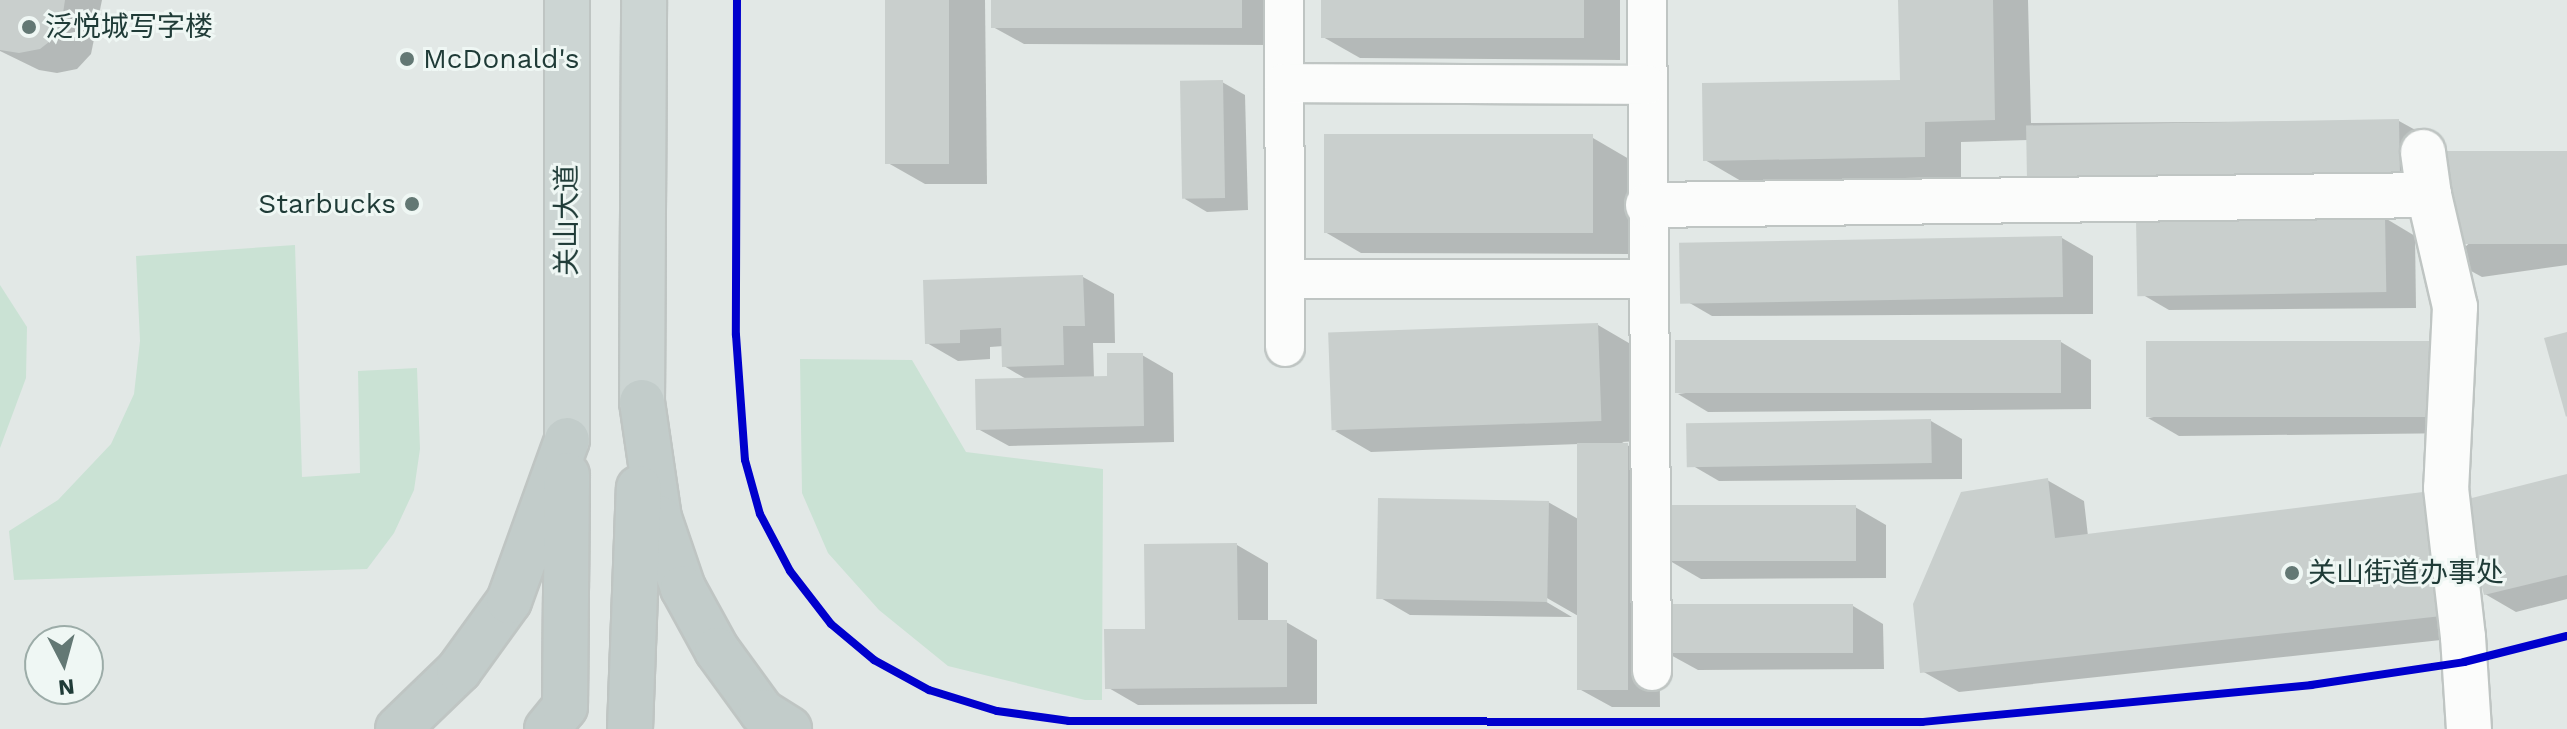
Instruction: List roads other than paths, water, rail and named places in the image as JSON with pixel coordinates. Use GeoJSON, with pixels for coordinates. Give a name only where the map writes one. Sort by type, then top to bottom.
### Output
{"type":"FeatureCollection","features":[{"type":"Feature","properties":{"kind":"highway"},"geometry":{"type":"LineString","coordinates":[[630,729],[642,402]]}},
{"type":"Feature","properties":{"kind":"highway"},"geometry":{"type":"LineString","coordinates":[[642,402],[659,518],[683,588],[717,650],[762,712],[789,729]]}},
{"type":"Feature","properties":{"kind":"highway"},"geometry":{"type":"LineString","coordinates":[[398,729],[459,670],[509,601],[567,440]]}},
{"type":"Feature","properties":{"kind":"highway"},"geometry":{"type":"LineString","coordinates":[[547,729],[565,707],[567,440]]}},
{"type":"Feature","properties":{"kind":"main road","name":"关山大道"},"geometry":{"type":"LineString","coordinates":[[567,0],[567,440]]}},
{"type":"Feature","properties":{"kind":"main road"},"geometry":{"type":"LineString","coordinates":[[642,402],[644,0]]}},
{"type":"Feature","properties":{"kind":"street"},"geometry":{"type":"LineString","coordinates":[[1284,0],[1285,347]]}},
{"type":"Feature","properties":{"kind":"street"},"geometry":{"type":"LineString","coordinates":[[1647,0],[1652,671]]}},
{"type":"Feature","properties":{"kind":"street"},"geometry":{"type":"LineString","coordinates":[[1284,83],[1647,85]]}},
{"type":"Feature","properties":{"kind":"street"},"geometry":{"type":"LineString","coordinates":[[2423,152],[2429,195],[2455,307],[2446,488],[2458,616],[2463,637],[2469,729]]}},
{"type":"Feature","properties":{"kind":"street"},"geometry":{"type":"LineString","coordinates":[[1648,205],[2429,195]]}},
{"type":"Feature","properties":{"kind":"street"},"geometry":{"type":"LineString","coordinates":[[1285,279],[1649,279]]}},
{"type":"Feature","properties":{"kind":"place","name":"泛悦城写字楼"},"geometry":{"type":"Point","coordinates":[29,27]}},
{"type":"Feature","properties":{"kind":"place","name":"McDonald's"},"geometry":{"type":"Point","coordinates":[407,59]}},
{"type":"Feature","properties":{"kind":"place","name":"Starbucks"},"geometry":{"type":"Point","coordinates":[412,204]}},
{"type":"Feature","properties":{"kind":"place","name":"关山街道办事处"},"geometry":{"type":"Point","coordinates":[2292,573]}}]}
